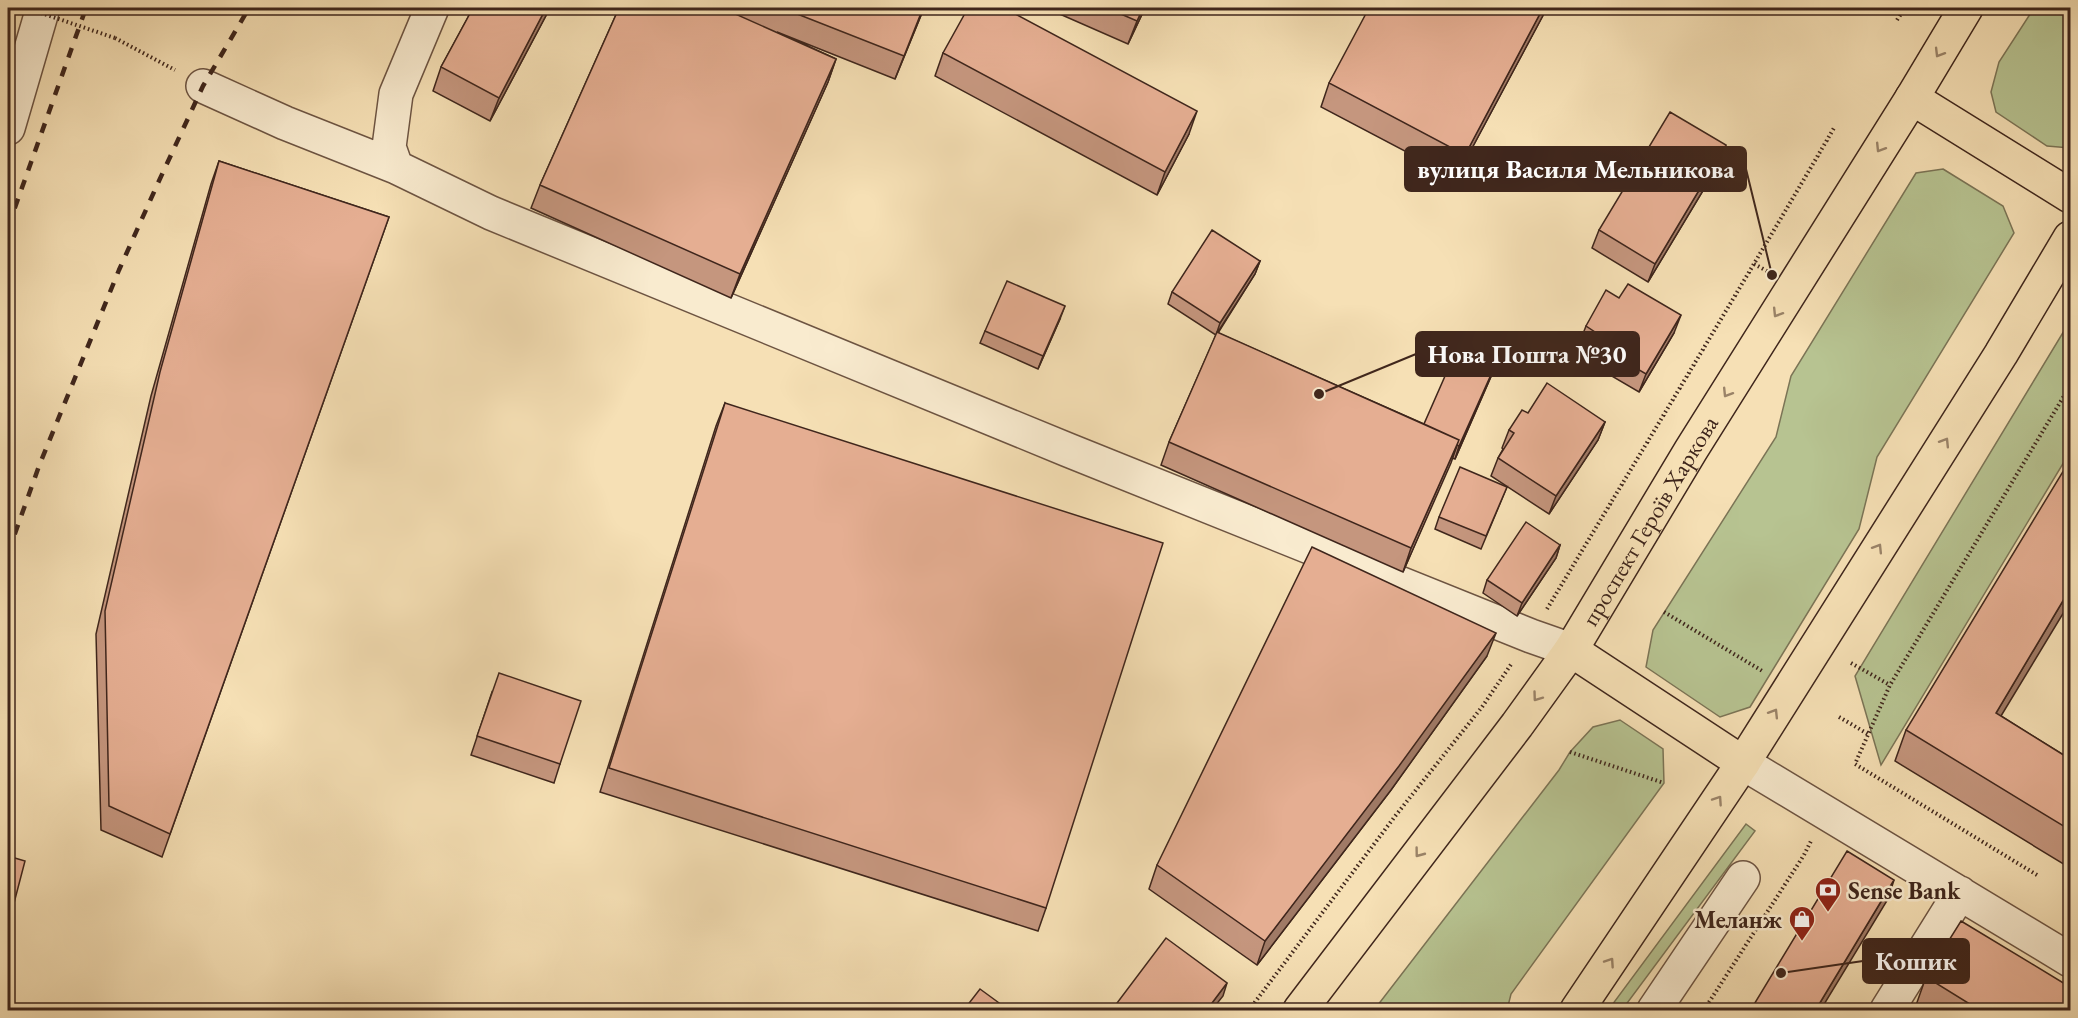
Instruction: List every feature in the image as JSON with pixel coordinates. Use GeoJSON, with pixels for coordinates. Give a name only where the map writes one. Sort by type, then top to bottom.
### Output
{"type":"FeatureCollection","features":[{"type":"Feature","properties":{"kind":"main road","name":"проспект Героїв Харкова"},"geometry":{"type":"LineString","coordinates":[[1300,1011],[1517,725],[1571,650],[1691,450],[1912,98],[1965,8]]}},
{"type":"Feature","properties":{"kind":"main road"},"geometry":{"type":"LineString","coordinates":[[1912,98],[2070,196]]}},
{"type":"Feature","properties":{"kind":"main road"},"geometry":{"type":"LineString","coordinates":[[1580,1009],[1743,763],[2001,354],[2070,238]]}},
{"type":"Feature","properties":{"kind":"main road"},"geometry":{"type":"LineString","coordinates":[[1571,650],[1743,763]]}},
{"type":"Feature","properties":{"kind":"street"},"geometry":{"type":"LineString","coordinates":[[396,167],[389,147],[396,94],[432,8]]}},
{"type":"Feature","properties":{"kind":"street"},"geometry":{"type":"LineString","coordinates":[[8,128],[42,10]]}},
{"type":"Feature","properties":{"kind":"street"},"geometry":{"type":"LineString","coordinates":[[202,86],[285,123],[396,167],[501,217],[1068,450],[1571,650]]}},
{"type":"Feature","properties":{"kind":"street"},"geometry":{"type":"LineString","coordinates":[[1743,763],[2070,960]]}},
{"type":"Feature","properties":{"kind":"street"},"geometry":{"type":"LineString","coordinates":[[1654,1011],[1743,878]]}},
{"type":"Feature","properties":{"kind":"street"},"geometry":{"type":"LineString","coordinates":[[1887,1011],[1960,893]]}},
{"type":"Feature","properties":{"kind":"path"},"geometry":{"type":"LineString","coordinates":[[1897,20],[1905,8]]}},
{"type":"Feature","properties":{"kind":"path"},"geometry":{"type":"LineString","coordinates":[[42,10],[115,38],[202,86]]}},
{"type":"Feature","properties":{"kind":"path"},"geometry":{"type":"LineString","coordinates":[[1250,1011],[1396,815],[1482,707],[1531,636],[1834,128]]}},
{"type":"Feature","properties":{"kind":"path"},"geometry":{"type":"LineString","coordinates":[[2037,875],[1855,764],[1890,685],[2070,386]]}},
{"type":"Feature","properties":{"kind":"path"},"geometry":{"type":"LineString","coordinates":[[1664,612],[1769,675]]}},
{"type":"Feature","properties":{"kind":"path"},"geometry":{"type":"LineString","coordinates":[[1851,663],[1890,685]]}},
{"type":"Feature","properties":{"kind":"path"},"geometry":{"type":"LineString","coordinates":[[1839,717],[1868,734]]}},
{"type":"Feature","properties":{"kind":"path"},"geometry":{"type":"LineString","coordinates":[[1570,752],[1664,783]]}},
{"type":"Feature","properties":{"kind":"path"},"geometry":{"type":"LineString","coordinates":[[1704,1011],[1804,855],[1814,835]]}},
{"type":"Feature","properties":{"kind":"green space"},"geometry":{"type":"Polygon","coordinates":[[[2034,8],[2070,8],[2070,148],[2047,146],[1996,112],[1991,92],[1999,62],[2034,8]]]}},
{"type":"Feature","properties":{"kind":"green space"},"geometry":{"type":"Polygon","coordinates":[[[1943,169],[2003,206],[2014,233],[1877,457],[1859,529],[1750,707],[1720,717],[1646,667],[1653,630],[1776,437],[1791,376],[1916,173],[1943,169]]]}},
{"type":"Feature","properties":{"kind":"green space"},"geometry":{"type":"Polygon","coordinates":[[[2070,321],[2070,452],[1881,765],[1855,676],[2070,321]]]}},
{"type":"Feature","properties":{"kind":"green space"},"geometry":{"type":"Polygon","coordinates":[[[1620,720],[1663,749],[1664,783],[1511,994],[1507,1010],[1374,1010],[1559,770],[1570,752],[1593,727],[1620,720]]]}},
{"type":"Feature","properties":{"kind":"green space"},"geometry":{"type":"Polygon","coordinates":[[[1746,824],[1755,831],[1622,1010],[1609,1009],[1746,824]]]}},
{"type":"Feature","properties":{"kind":"building"},"geometry":{"type":"Polygon","coordinates":[[[473,8],[546,8],[499,98],[441,67],[473,8]]]}},
{"type":"Feature","properties":{"kind":"building"},"geometry":{"type":"Polygon","coordinates":[[[619,8],[722,8],[836,59],[740,274],[540,185],[619,8]]]}},
{"type":"Feature","properties":{"kind":"building"},"geometry":{"type":"Polygon","coordinates":[[[782,8],[923,8],[904,56],[782,8]]]}},
{"type":"Feature","properties":{"kind":"building"},"geometry":{"type":"Polygon","coordinates":[[[968,8],[1004,8],[1197,111],[1165,172],[943,53],[968,8]]]}},
{"type":"Feature","properties":{"kind":"building"},"geometry":{"type":"Polygon","coordinates":[[[1107,8],[1143,8],[1137,21],[1107,8]]]}},
{"type":"Feature","properties":{"kind":"building"},"geometry":{"type":"Polygon","coordinates":[[[1369,8],[1543,8],[1465,155],[1329,83],[1369,8]]]}},
{"type":"Feature","properties":{"kind":"building"},"geometry":{"type":"Polygon","coordinates":[[[1670,112],[1726,145],[1655,264],[1599,230],[1670,112]]]}},
{"type":"Feature","properties":{"kind":"building"},"geometry":{"type":"Polygon","coordinates":[[[219,161],[389,217],[170,834],[109,806],[105,611],[160,372],[219,161]]]}},
{"type":"Feature","properties":{"kind":"building"},"geometry":{"type":"Polygon","coordinates":[[[1212,230],[1260,261],[1220,323],[1172,292],[1212,230]]]}},
{"type":"Feature","properties":{"kind":"building"},"geometry":{"type":"Polygon","coordinates":[[[1007,281],[1065,306],[1043,356],[985,331],[1007,281]]]}},
{"type":"Feature","properties":{"kind":"building"},"geometry":{"type":"Polygon","coordinates":[[[1628,284],[1681,315],[1646,374],[1593,343],[1598,334],[1586,326],[1606,290],[1619,298],[1628,284]]]}},
{"type":"Feature","properties":{"kind":"building"},"geometry":{"type":"Polygon","coordinates":[[[1217,332],[1459,440],[1411,548],[1169,442],[1217,332]]]}},
{"type":"Feature","properties":{"kind":"building"},"geometry":{"type":"Polygon","coordinates":[[[1460,342],[1498,359],[1459,446],[1457,445],[1459,440],[1424,424],[1460,342]]]}},
{"type":"Feature","properties":{"kind":"building"},"geometry":{"type":"Polygon","coordinates":[[[1547,383],[1605,422],[1556,496],[1498,458],[1514,433],[1509,430],[1522,410],[1528,413],[1547,383]]]}},
{"type":"Feature","properties":{"kind":"building"},"geometry":{"type":"Polygon","coordinates":[[[725,403],[1163,543],[1046,908],[609,768],[725,403]]]}},
{"type":"Feature","properties":{"kind":"building"},"geometry":{"type":"Polygon","coordinates":[[[2070,460],[2070,589],[1996,713],[2070,759],[2070,830],[1906,730],[2070,460]]]}},
{"type":"Feature","properties":{"kind":"building"},"geometry":{"type":"Polygon","coordinates":[[[1460,467],[1507,487],[1486,536],[1439,517],[1460,467]]]}},
{"type":"Feature","properties":{"kind":"building"},"geometry":{"type":"Polygon","coordinates":[[[1526,522],[1560,545],[1522,603],[1487,580],[1526,522]]]}},
{"type":"Feature","properties":{"kind":"building"},"geometry":{"type":"Polygon","coordinates":[[[1312,547],[1496,633],[1399,766],[1265,941],[1157,865],[1312,547]]]}},
{"type":"Feature","properties":{"kind":"building"},"geometry":{"type":"Polygon","coordinates":[[[499,673],[581,701],[560,764],[477,736],[499,673]]]}},
{"type":"Feature","properties":{"kind":"building"},"geometry":{"type":"Polygon","coordinates":[[[1847,851],[1894,880],[1815,1011],[1750,1011],[1847,851]]]}},
{"type":"Feature","properties":{"kind":"building"},"geometry":{"type":"Polygon","coordinates":[[[8,856],[25,861],[8,926],[8,856]]]}},
{"type":"Feature","properties":{"kind":"building"},"geometry":{"type":"Polygon","coordinates":[[[1961,921],[2070,987],[2070,1011],[1981,1011],[1926,977],[1961,921]]]}},
{"type":"Feature","properties":{"kind":"building"},"geometry":{"type":"Polygon","coordinates":[[[1166,938],[1227,983],[1206,1011],[1111,1011],[1166,938]]]}},
{"type":"Feature","properties":{"kind":"building"},"geometry":{"type":"Polygon","coordinates":[[[980,989],[1010,1011],[963,1011],[980,989]]]}},
{"type":"Feature","properties":{"kind":"railway"},"geometry":{"type":"LineString","coordinates":[[8,227],[86,8]]}},
{"type":"Feature","properties":{"kind":"railway"},"geometry":{"type":"LineString","coordinates":[[8,553],[39,466],[119,270],[203,86],[249,8]]}},
{"type":"Feature","properties":{"kind":"place","name":"вулиця Василя Мельникова"},"geometry":{"type":"Point","coordinates":[1772,275]}},
{"type":"Feature","properties":{"kind":"place","name":"Нова Пошта №30"},"geometry":{"type":"Point","coordinates":[1319,394]}},
{"type":"Feature","properties":{"kind":"place","name":"Sense Bank"},"geometry":{"type":"Point","coordinates":[1828,913]}},
{"type":"Feature","properties":{"kind":"place","name":"Меланж"},"geometry":{"type":"Point","coordinates":[1802,942]}},
{"type":"Feature","properties":{"kind":"place","name":"Кошик"},"geometry":{"type":"Point","coordinates":[1781,973]}}]}
